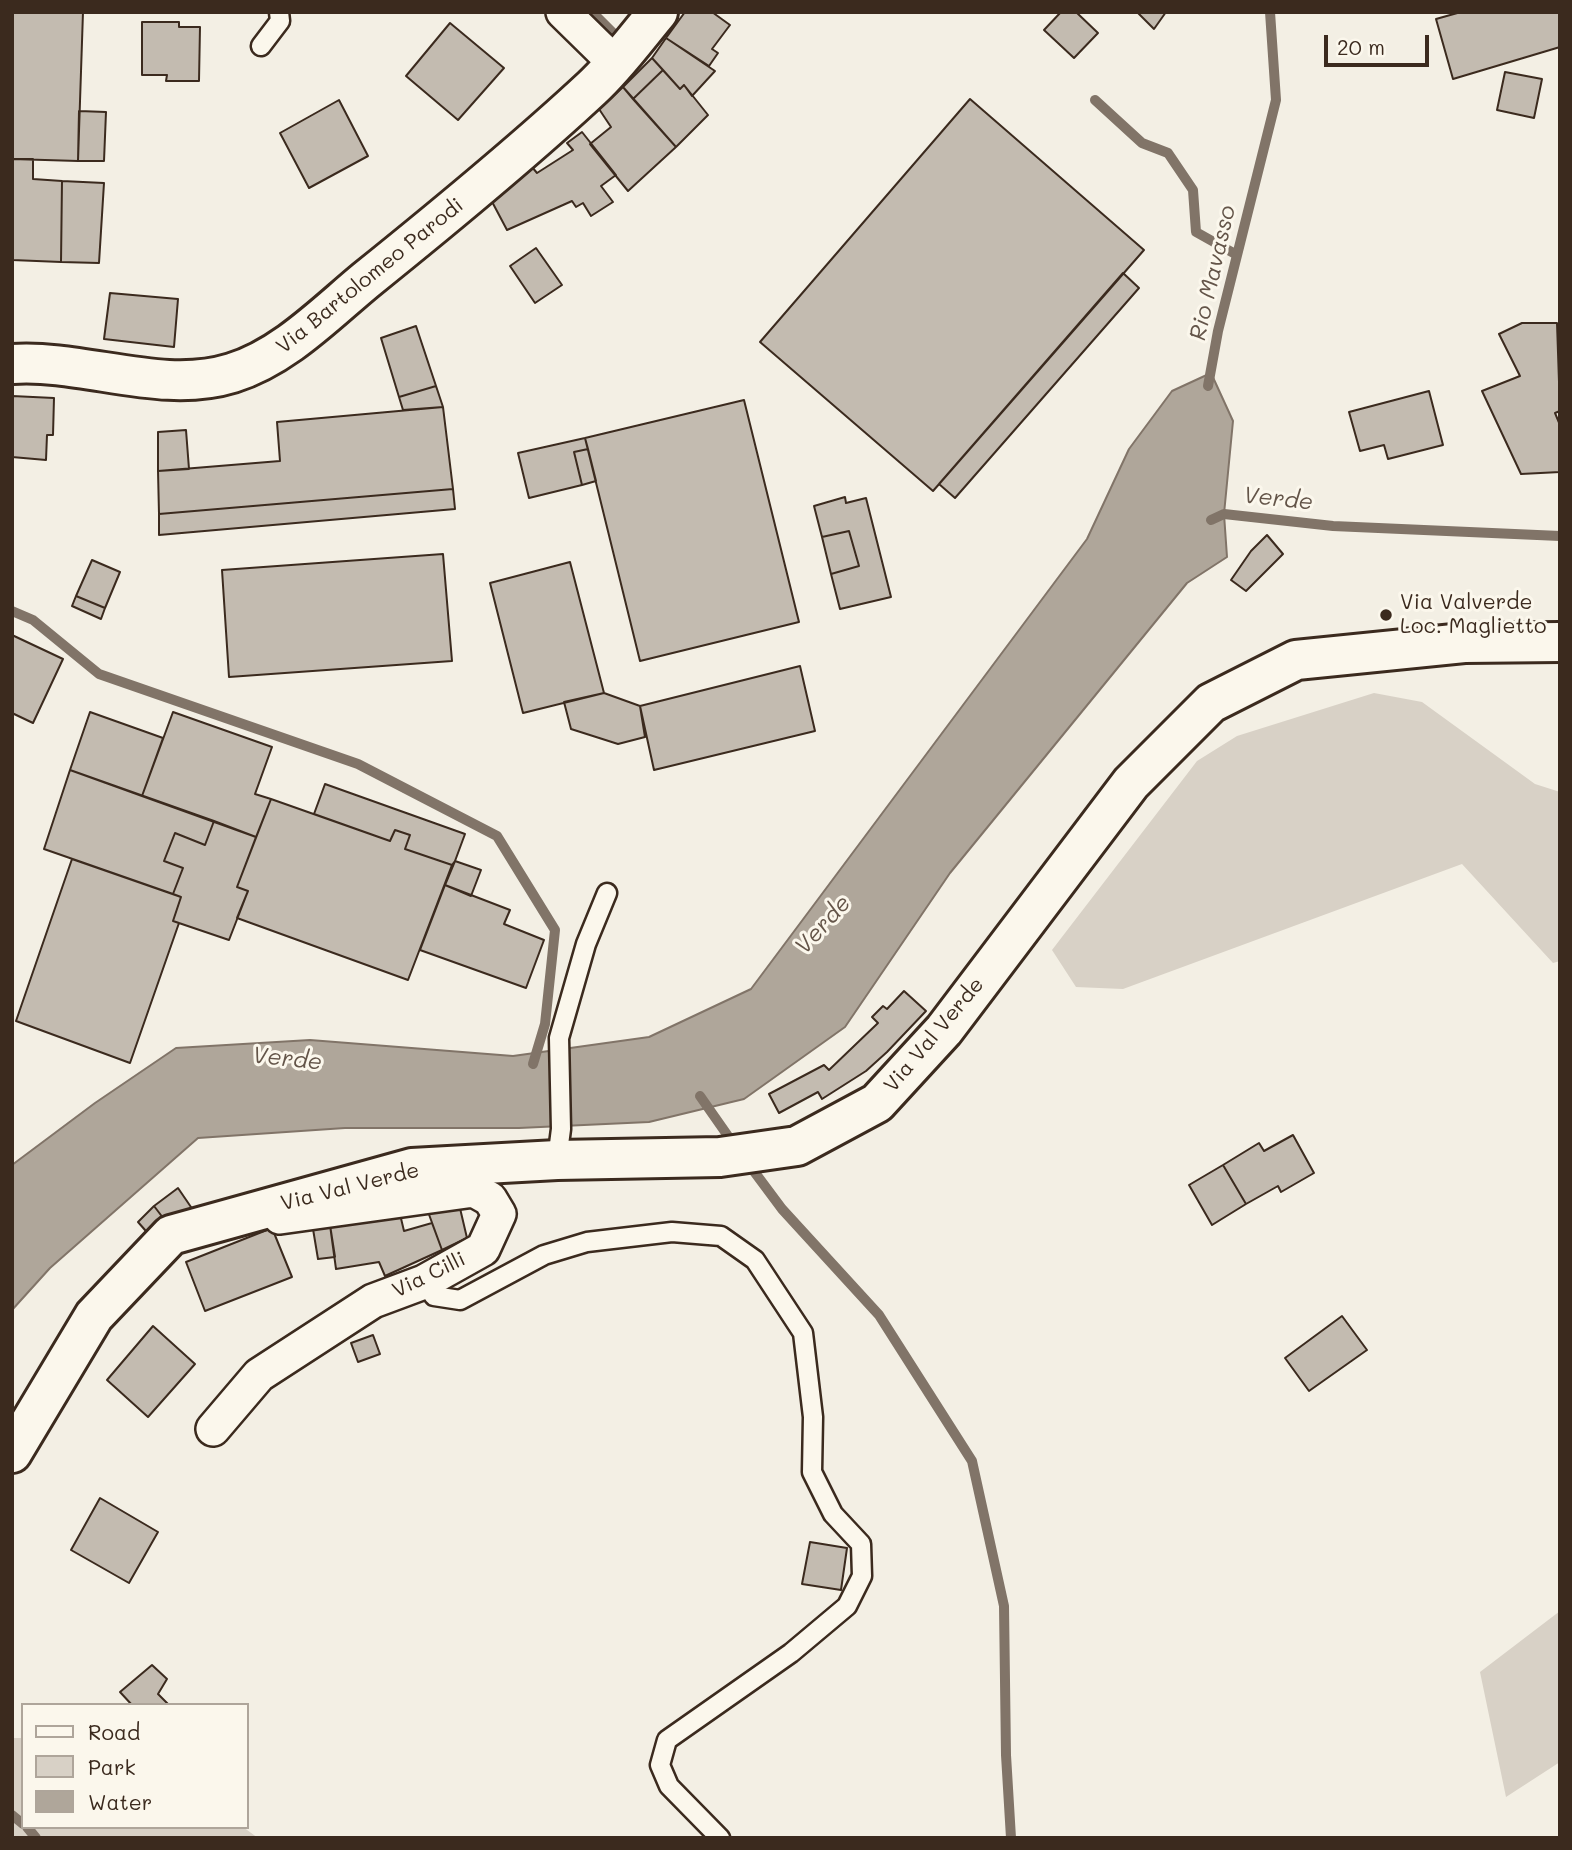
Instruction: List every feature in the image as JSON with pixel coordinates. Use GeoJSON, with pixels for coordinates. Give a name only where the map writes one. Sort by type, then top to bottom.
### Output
{"type":"FeatureCollection","features":[{"type":"Feature","properties":{"kind":"main road","name":"Via Bartolomeo Parodi"},"geometry":{"type":"LineString","coordinates":[[12,364],[46,362],[158,379],[198,379],[232,373],[271,356],[431,227],[594,86],[658,12]]}},
{"type":"Feature","properties":{"kind":"main road","name":"Via Val Verde"},"geometry":{"type":"LineString","coordinates":[[12,1453],[94,1316],[171,1235],[412,1168],[559,1144],[720,1157],[797,1146],[877,1103],[944,1030],[1131,783],[1211,703],[1296,660],[1464,643],[1560,642]]}},
{"type":"Feature","properties":{"kind":"street"},"geometry":{"type":"LineString","coordinates":[[563,12],[615,63]]}},
{"type":"Feature","properties":{"kind":"street","name":"Via Cilli"},"geometry":{"type":"LineString","coordinates":[[213,1429],[259,1375],[373,1301],[424,1283],[482,1249],[499,1214],[490,1199],[474,1191],[310,1214],[215,1223]]}},
{"type":"Feature","properties":{"kind":"lane"},"geometry":{"type":"LineString","coordinates":[[261,46],[280,21],[279,12]]}},
{"type":"Feature","properties":{"kind":"lane"},"geometry":{"type":"LineString","coordinates":[[559,1144],[559,1038],[586,944],[607,893]]}},
{"type":"Feature","properties":{"kind":"lane"},"geometry":{"type":"LineString","coordinates":[[424,1283],[434,1296],[460,1300],[544,1255],[587,1242],[671,1233],[721,1236],[755,1260],[803,1333],[813,1417],[812,1472],[833,1514],[861,1544],[862,1576],[847,1606],[838,1614],[791,1653],[667,1740],[660,1765],[669,1786],[720,1838]]}},
{"type":"Feature","properties":{"kind":"green space"},"geometry":{"type":"Polygon","coordinates":[[[1374,693],[1422,702],[1535,784],[1560,792],[1560,961],[1553,963],[1462,864],[1123,989],[1076,987],[1052,950],[1197,761],[1237,736],[1374,693]]]}},
{"type":"Feature","properties":{"kind":"green space"},"geometry":{"type":"Polygon","coordinates":[[[1560,1611],[1560,1762],[1506,1797],[1480,1672],[1560,1611]]]}},
{"type":"Feature","properties":{"kind":"green space"},"geometry":{"type":"Polygon","coordinates":[[[12,1738],[21,1738],[21,1829],[246,1829],[258,1838],[12,1838],[12,1738]]]}},
{"type":"Feature","properties":{"kind":"water"},"geometry":{"type":"Polygon","coordinates":[[[1211,373],[1233,421],[1224,514],[1227,557],[1187,583],[950,873],[845,1027],[744,1099],[649,1122],[519,1128],[345,1128],[198,1138],[50,1268],[12,1310],[12,1165],[95,1103],[176,1048],[310,1040],[513,1056],[649,1037],[751,989],[1087,539],[1129,449],[1172,391],[1211,373]]]}},
{"type":"Feature","properties":{"kind":"building"},"geometry":{"type":"Polygon","coordinates":[[[12,12],[83,12],[78,161],[12,159],[12,12]]]}},
{"type":"Feature","properties":{"kind":"building"},"geometry":{"type":"Polygon","coordinates":[[[685,12],[712,12],[730,25],[712,49],[718,53],[709,66],[666,38],[685,12]]]}},
{"type":"Feature","properties":{"kind":"building"},"geometry":{"type":"Polygon","coordinates":[[[1061,12],[1076,12],[1098,33],[1074,58],[1044,30],[1061,12]]]}},
{"type":"Feature","properties":{"kind":"building"},"geometry":{"type":"Polygon","coordinates":[[[1137,12],[1166,12],[1154,29],[1137,12]]]}},
{"type":"Feature","properties":{"kind":"building"},"geometry":{"type":"Polygon","coordinates":[[[1461,12],[1560,12],[1560,47],[1453,79],[1436,19],[1461,12]]]}},
{"type":"Feature","properties":{"kind":"building"},"geometry":{"type":"Polygon","coordinates":[[[142,22],[179,22],[179,27],[200,27],[199,81],[166,81],[167,75],[142,75],[142,22]]]}},
{"type":"Feature","properties":{"kind":"building"},"geometry":{"type":"Polygon","coordinates":[[[450,23],[504,68],[458,120],[406,76],[450,23]]]}},
{"type":"Feature","properties":{"kind":"building"},"geometry":{"type":"Polygon","coordinates":[[[666,38],[715,71],[692,96],[684,85],[680,89],[652,58],[666,38]]]}},
{"type":"Feature","properties":{"kind":"building"},"geometry":{"type":"Polygon","coordinates":[[[652,58],[663,70],[633,99],[623,87],[652,58]]]}},
{"type":"Feature","properties":{"kind":"building"},"geometry":{"type":"Polygon","coordinates":[[[663,70],[680,89],[684,85],[708,115],[676,147],[633,99],[663,70]]]}},
{"type":"Feature","properties":{"kind":"building"},"geometry":{"type":"Polygon","coordinates":[[[1505,72],[1542,79],[1534,118],[1497,110],[1505,72]]]}},
{"type":"Feature","properties":{"kind":"building"},"geometry":{"type":"Polygon","coordinates":[[[623,87],[676,147],[628,191],[590,144],[611,127],[599,109],[623,87]]]}},
{"type":"Feature","properties":{"kind":"building"},"geometry":{"type":"Polygon","coordinates":[[[970,99],[1144,250],[933,491],[760,342],[970,99]]]}},
{"type":"Feature","properties":{"kind":"building"},"geometry":{"type":"Polygon","coordinates":[[[339,100],[368,156],[309,188],[280,133],[339,100]]]}},
{"type":"Feature","properties":{"kind":"building"},"geometry":{"type":"Polygon","coordinates":[[[79,111],[106,112],[104,161],[78,161],[79,111]]]}},
{"type":"Feature","properties":{"kind":"building"},"geometry":{"type":"Polygon","coordinates":[[[582,132],[616,175],[601,186],[613,202],[591,216],[583,203],[576,207],[572,201],[507,230],[489,196],[532,167],[537,173],[573,150],[567,143],[582,132]]]}},
{"type":"Feature","properties":{"kind":"building"},"geometry":{"type":"Polygon","coordinates":[[[12,159],[33,159],[33,179],[62,181],[61,262],[12,260],[12,159]]]}},
{"type":"Feature","properties":{"kind":"building"},"geometry":{"type":"Polygon","coordinates":[[[62,181],[104,183],[99,263],[61,262],[62,181]]]}},
{"type":"Feature","properties":{"kind":"building"},"geometry":{"type":"Polygon","coordinates":[[[536,248],[562,285],[535,303],[510,266],[536,248]]]}},
{"type":"Feature","properties":{"kind":"building"},"geometry":{"type":"Polygon","coordinates":[[[1123,273],[1139,288],[955,498],[939,484],[1123,273]]]}},
{"type":"Feature","properties":{"kind":"building"},"geometry":{"type":"Polygon","coordinates":[[[110,293],[178,299],[174,347],[104,339],[110,293]]]}},
{"type":"Feature","properties":{"kind":"building"},"geometry":{"type":"Polygon","coordinates":[[[1522,323],[1557,323],[1560,411],[1555,413],[1560,425],[1560,472],[1521,474],[1482,391],[1520,376],[1499,334],[1522,323]]]}},
{"type":"Feature","properties":{"kind":"building"},"geometry":{"type":"Polygon","coordinates":[[[416,326],[436,386],[399,397],[381,338],[416,326]]]}},
{"type":"Feature","properties":{"kind":"building"},"geometry":{"type":"Polygon","coordinates":[[[436,386],[443,407],[403,410],[399,397],[436,386]]]}},
{"type":"Feature","properties":{"kind":"building"},"geometry":{"type":"Polygon","coordinates":[[[1429,391],[1443,445],[1388,459],[1384,445],[1360,451],[1349,412],[1429,391]]]}},
{"type":"Feature","properties":{"kind":"building"},"geometry":{"type":"Polygon","coordinates":[[[12,396],[54,398],[53,435],[47,435],[46,460],[12,457],[12,396]]]}},
{"type":"Feature","properties":{"kind":"building"},"geometry":{"type":"Polygon","coordinates":[[[744,400],[799,622],[640,661],[585,438],[744,400]]]}},
{"type":"Feature","properties":{"kind":"building"},"geometry":{"type":"Polygon","coordinates":[[[443,407],[453,489],[159,514],[158,471],[280,461],[277,422],[443,407]]]}},
{"type":"Feature","properties":{"kind":"building"},"geometry":{"type":"Polygon","coordinates":[[[186,430],[189,469],[158,471],[158,432],[186,430]]]}},
{"type":"Feature","properties":{"kind":"building"},"geometry":{"type":"Polygon","coordinates":[[[585,438],[588,449],[574,452],[582,485],[529,498],[518,453],[585,438]]]}},
{"type":"Feature","properties":{"kind":"building"},"geometry":{"type":"Polygon","coordinates":[[[588,449],[596,481],[582,485],[574,452],[588,449]]]}},
{"type":"Feature","properties":{"kind":"building"},"geometry":{"type":"Polygon","coordinates":[[[453,489],[455,509],[159,535],[159,514],[453,489]]]}},
{"type":"Feature","properties":{"kind":"building"},"geometry":{"type":"Polygon","coordinates":[[[845,497],[846,503],[866,498],[891,597],[840,609],[831,574],[859,566],[849,531],[822,537],[814,506],[845,497]]]}},
{"type":"Feature","properties":{"kind":"building"},"geometry":{"type":"Polygon","coordinates":[[[849,531],[859,566],[831,574],[822,537],[849,531]]]}},
{"type":"Feature","properties":{"kind":"building"},"geometry":{"type":"Polygon","coordinates":[[[1267,535],[1283,554],[1246,591],[1231,580],[1251,551],[1267,535]]]}},
{"type":"Feature","properties":{"kind":"building"},"geometry":{"type":"Polygon","coordinates":[[[443,554],[452,661],[229,677],[222,570],[443,554]]]}},
{"type":"Feature","properties":{"kind":"building"},"geometry":{"type":"Polygon","coordinates":[[[92,560],[120,572],[105,608],[76,596],[92,560]]]}},
{"type":"Feature","properties":{"kind":"building"},"geometry":{"type":"Polygon","coordinates":[[[570,562],[604,693],[523,713],[490,583],[570,562]]]}},
{"type":"Feature","properties":{"kind":"building"},"geometry":{"type":"Polygon","coordinates":[[[76,596],[105,608],[101,619],[72,606],[76,596]]]}},
{"type":"Feature","properties":{"kind":"building"},"geometry":{"type":"Polygon","coordinates":[[[12,635],[63,659],[33,723],[12,713],[12,635]]]}},
{"type":"Feature","properties":{"kind":"building"},"geometry":{"type":"Polygon","coordinates":[[[800,666],[815,731],[654,770],[640,706],[800,666]]]}},
{"type":"Feature","properties":{"kind":"building"},"geometry":{"type":"Polygon","coordinates":[[[604,693],[640,706],[645,737],[618,744],[571,729],[564,702],[604,693]]]}},
{"type":"Feature","properties":{"kind":"building"},"geometry":{"type":"Polygon","coordinates":[[[90,712],[163,738],[142,796],[70,770],[90,712]]]}},
{"type":"Feature","properties":{"kind":"building"},"geometry":{"type":"Polygon","coordinates":[[[173,712],[272,747],[255,794],[271,799],[256,837],[142,796],[173,712]]]}},
{"type":"Feature","properties":{"kind":"building"},"geometry":{"type":"Polygon","coordinates":[[[70,770],[214,821],[205,845],[175,833],[164,861],[183,868],[173,894],[44,849],[70,770]]]}},
{"type":"Feature","properties":{"kind":"building"},"geometry":{"type":"Polygon","coordinates":[[[325,784],[465,834],[455,861],[452,865],[405,849],[410,835],[395,830],[390,841],[314,814],[325,784]]]}},
{"type":"Feature","properties":{"kind":"building"},"geometry":{"type":"Polygon","coordinates":[[[271,799],[390,841],[395,830],[410,835],[405,849],[452,865],[408,980],[237,918],[248,891],[237,887],[271,799]]]}},
{"type":"Feature","properties":{"kind":"building"},"geometry":{"type":"Polygon","coordinates":[[[214,821],[256,837],[237,887],[248,891],[229,940],[173,921],[181,897],[173,894],[183,868],[164,861],[175,833],[205,845],[214,821]]]}},
{"type":"Feature","properties":{"kind":"building"},"geometry":{"type":"Polygon","coordinates":[[[72,859],[181,897],[173,921],[179,923],[130,1063],[16,1021],[72,859]]]}},
{"type":"Feature","properties":{"kind":"building"},"geometry":{"type":"Polygon","coordinates":[[[455,861],[481,870],[471,896],[445,885],[455,861]]]}},
{"type":"Feature","properties":{"kind":"building"},"geometry":{"type":"Polygon","coordinates":[[[445,885],[510,910],[504,924],[544,940],[526,988],[420,950],[445,885]]]}},
{"type":"Feature","properties":{"kind":"building"},"geometry":{"type":"Polygon","coordinates":[[[904,991],[926,1011],[887,1052],[866,1071],[822,1099],[818,1092],[779,1113],[769,1094],[824,1065],[829,1070],[878,1023],[872,1017],[883,1006],[887,1009],[904,991]]]}},
{"type":"Feature","properties":{"kind":"building"},"geometry":{"type":"Polygon","coordinates":[[[1293,1135],[1314,1173],[1281,1192],[1278,1186],[1246,1204],[1223,1165],[1259,1143],[1264,1151],[1293,1135]]]}},
{"type":"Feature","properties":{"kind":"building"},"geometry":{"type":"Polygon","coordinates":[[[1223,1165],[1246,1204],[1212,1225],[1189,1185],[1223,1165]]]}},
{"type":"Feature","properties":{"kind":"building"},"geometry":{"type":"Polygon","coordinates":[[[178,1188],[193,1210],[170,1227],[154,1206],[178,1188]]]}},
{"type":"Feature","properties":{"kind":"building"},"geometry":{"type":"Polygon","coordinates":[[[459,1204],[467,1238],[442,1250],[427,1209],[459,1204]]]}},
{"type":"Feature","properties":{"kind":"building"},"geometry":{"type":"Polygon","coordinates":[[[154,1206],[170,1227],[152,1238],[138,1222],[154,1206]]]}},
{"type":"Feature","properties":{"kind":"building"},"geometry":{"type":"Polygon","coordinates":[[[399,1210],[404,1231],[432,1223],[442,1250],[385,1276],[379,1262],[336,1269],[330,1225],[399,1210]]]}},
{"type":"Feature","properties":{"kind":"building"},"geometry":{"type":"Polygon","coordinates":[[[330,1225],[335,1257],[318,1259],[313,1229],[330,1225]]]}},
{"type":"Feature","properties":{"kind":"building"},"geometry":{"type":"Polygon","coordinates":[[[272,1228],[292,1277],[205,1311],[186,1262],[272,1228]]]}},
{"type":"Feature","properties":{"kind":"building"},"geometry":{"type":"Polygon","coordinates":[[[1342,1316],[1367,1350],[1309,1391],[1285,1358],[1342,1316]]]}},
{"type":"Feature","properties":{"kind":"building"},"geometry":{"type":"Polygon","coordinates":[[[153,1326],[195,1364],[148,1417],[107,1380],[153,1326]]]}},
{"type":"Feature","properties":{"kind":"building"},"geometry":{"type":"Polygon","coordinates":[[[373,1335],[380,1354],[358,1362],[351,1343],[373,1335]]]}},
{"type":"Feature","properties":{"kind":"building"},"geometry":{"type":"Polygon","coordinates":[[[100,1498],[158,1532],[129,1583],[71,1550],[100,1498]]]}},
{"type":"Feature","properties":{"kind":"building"},"geometry":{"type":"Polygon","coordinates":[[[810,1542],[847,1548],[841,1590],[802,1584],[810,1542]]]}},
{"type":"Feature","properties":{"kind":"building"},"geometry":{"type":"Polygon","coordinates":[[[152,1665],[167,1679],[158,1694],[167,1703],[130,1703],[120,1692],[152,1665]]]}},
{"type":"Feature","properties":{"kind":"waterway"},"geometry":{"type":"LineString","coordinates":[[592,12],[613,33]]}},
{"type":"Feature","properties":{"kind":"waterway","name":"Rio Mavasso"},"geometry":{"type":"LineString","coordinates":[[1208,386],[1218,331],[1276,100],[1270,12]]}},
{"type":"Feature","properties":{"kind":"waterway"},"geometry":{"type":"LineString","coordinates":[[1095,100],[1142,143],[1168,153],[1193,190],[1196,232],[1237,255]]}},
{"type":"Feature","properties":{"kind":"waterway","name":"Verde"},"geometry":{"type":"LineString","coordinates":[[1211,520],[1224,514],[1333,526],[1560,536]]}},
{"type":"Feature","properties":{"kind":"waterway"},"geometry":{"type":"LineString","coordinates":[[12,611],[33,620],[99,674],[358,764],[497,836],[555,930],[545,1024],[533,1064]]}},
{"type":"Feature","properties":{"kind":"waterway"},"geometry":{"type":"LineString","coordinates":[[700,1096],[735,1146]]}},
{"type":"Feature","properties":{"kind":"waterway"},"geometry":{"type":"LineString","coordinates":[[747,1162],[782,1209],[879,1315],[972,1461],[1004,1606],[1006,1755],[1011,1838]]}},
{"type":"Feature","properties":{"kind":"waterway"},"geometry":{"type":"LineString","coordinates":[[12,1815],[21,1822]]}},
{"type":"Feature","properties":{"kind":"waterway"},"geometry":{"type":"LineString","coordinates":[[29,1829],[36,1838]]}},
{"type":"Feature","properties":{"kind":"place","name":"Via Valverde Loc. Maglietto"},"geometry":{"type":"Point","coordinates":[1386,615]}}]}
